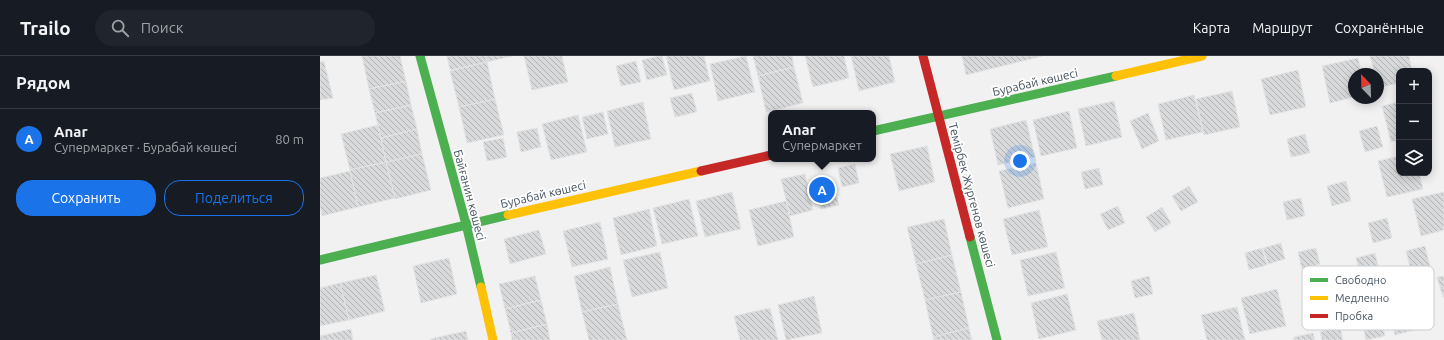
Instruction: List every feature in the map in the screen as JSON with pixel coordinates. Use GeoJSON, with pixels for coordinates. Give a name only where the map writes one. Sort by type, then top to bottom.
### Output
{"type":"FeatureCollection","features":[{"type":"Feature","properties":{"kind":"street","name":"Байғанин көшесі"},"geometry":{"type":"LineString","coordinates":[[420,56],[466,224],[493,340]]}},
{"type":"Feature","properties":{"kind":"street","name":"Темірбек Жүргенов көшесі"},"geometry":{"type":"LineString","coordinates":[[923,56],[997,340]]}},
{"type":"Feature","properties":{"kind":"street","name":"Бурабай көшесі"},"geometry":{"type":"LineString","coordinates":[[876,130],[1202,56]]}},
{"type":"Feature","properties":{"kind":"street","name":"Бурабай көшесі"},"geometry":{"type":"LineString","coordinates":[[320,260],[466,224],[768,156]]}},
{"type":"Feature","properties":{"kind":"building"},"geometry":{"type":"Polygon","coordinates":[[[362,56],[400,56],[406,81],[369,89],[362,56]]]}},
{"type":"Feature","properties":{"kind":"building"},"geometry":{"type":"Polygon","coordinates":[[[447,56],[485,56],[487,62],[450,70],[447,56]]]}},
{"type":"Feature","properties":{"kind":"building"},"geometry":{"type":"Polygon","coordinates":[[[485,56],[512,56],[487,62],[485,56]]]}},
{"type":"Feature","properties":{"kind":"building"},"geometry":{"type":"Polygon","coordinates":[[[524,56],[562,56],[568,82],[532,90],[524,56]]]}},
{"type":"Feature","properties":{"kind":"building"},"geometry":{"type":"Polygon","coordinates":[[[662,56],[667,75],[647,80],[642,60],[662,56]]]}},
{"type":"Feature","properties":{"kind":"building"},"geometry":{"type":"Polygon","coordinates":[[[666,56],[704,56],[710,81],[674,90],[666,56]]]}},
{"type":"Feature","properties":{"kind":"building"},"geometry":{"type":"Polygon","coordinates":[[[746,56],[755,92],[718,101],[710,64],[746,56]]]}},
{"type":"Feature","properties":{"kind":"building"},"geometry":{"type":"Polygon","coordinates":[[[753,56],[792,56],[794,67],[758,76],[753,56]]]}},
{"type":"Feature","properties":{"kind":"building"},"geometry":{"type":"Polygon","coordinates":[[[805,56],[844,56],[849,78],[813,87],[805,56]]]}},
{"type":"Feature","properties":{"kind":"building"},"geometry":{"type":"Polygon","coordinates":[[[851,56],[889,56],[895,82],[859,91],[851,56]]]}},
{"type":"Feature","properties":{"kind":"building"},"geometry":{"type":"Polygon","coordinates":[[[962,56],[1043,56],[966,75],[962,56]]]}},
{"type":"Feature","properties":{"kind":"building"},"geometry":{"type":"Polygon","coordinates":[[[1370,56],[1409,56],[1411,68],[1396,68],[1396,84],[1384,87],[1384,68],[1373,68],[1370,56]]]}},
{"type":"Feature","properties":{"kind":"building"},"geometry":{"type":"Polygon","coordinates":[[[1358,58],[1360,68],[1348,68],[1348,98],[1330,103],[1322,66],[1358,58]]]}},
{"type":"Feature","properties":{"kind":"building"},"geometry":{"type":"Polygon","coordinates":[[[324,61],[333,98],[320,100],[320,62],[324,61]]]}},
{"type":"Feature","properties":{"kind":"building"},"geometry":{"type":"Polygon","coordinates":[[[636,61],[641,82],[621,86],[616,66],[636,61]]]}},
{"type":"Feature","properties":{"kind":"building"},"geometry":{"type":"Polygon","coordinates":[[[487,62],[495,99],[459,107],[450,71],[487,62]]]}},
{"type":"Feature","properties":{"kind":"building"},"geometry":{"type":"Polygon","coordinates":[[[794,67],[803,103],[774,110],[768,110],[766,112],[758,76],[794,67]]]}},
{"type":"Feature","properties":{"kind":"building"},"geometry":{"type":"Polygon","coordinates":[[[1298,70],[1306,107],[1270,115],[1261,79],[1298,70]]]}},
{"type":"Feature","properties":{"kind":"building"},"geometry":{"type":"Polygon","coordinates":[[[406,81],[411,105],[375,113],[369,89],[406,81]]]}},
{"type":"Feature","properties":{"kind":"building"},"geometry":{"type":"Polygon","coordinates":[[[1232,91],[1240,127],[1204,135],[1196,99],[1232,91]]]}},
{"type":"Feature","properties":{"kind":"building"},"geometry":{"type":"Polygon","coordinates":[[[692,93],[697,112],[675,117],[670,98],[692,93]]]}},
{"type":"Feature","properties":{"kind":"building"},"geometry":{"type":"Polygon","coordinates":[[[1194,95],[1203,132],[1166,140],[1158,104],[1194,95]]]}},
{"type":"Feature","properties":{"kind":"building"},"geometry":{"type":"Polygon","coordinates":[[[495,99],[504,135],[467,143],[459,107],[495,99]]]}},
{"type":"Feature","properties":{"kind":"building"},"geometry":{"type":"Polygon","coordinates":[[[1114,101],[1122,137],[1086,146],[1078,109],[1114,101]]]}},
{"type":"Feature","properties":{"kind":"building"},"geometry":{"type":"Polygon","coordinates":[[[643,102],[651,139],[615,147],[607,111],[643,102]]]}},
{"type":"Feature","properties":{"kind":"building"},"geometry":{"type":"Polygon","coordinates":[[[1396,103],[1396,141],[1391,142],[1382,106],[1396,103]]]}},
{"type":"Feature","properties":{"kind":"building"},"geometry":{"type":"Polygon","coordinates":[[[411,105],[417,129],[381,138],[375,113],[411,105]]]}},
{"type":"Feature","properties":{"kind":"building"},"geometry":{"type":"Polygon","coordinates":[[[1069,111],[1077,148],[1041,156],[1033,120],[1069,111]]]}},
{"type":"Feature","properties":{"kind":"building"},"geometry":{"type":"Polygon","coordinates":[[[603,112],[608,134],[587,139],[582,117],[603,112]]]}},
{"type":"Feature","properties":{"kind":"building"},"geometry":{"type":"Polygon","coordinates":[[[1148,113],[1159,141],[1142,149],[1130,121],[1148,113]]]}},
{"type":"Feature","properties":{"kind":"building"},"geometry":{"type":"Polygon","coordinates":[[[578,115],[587,152],[551,160],[542,124],[578,115]]]}},
{"type":"Feature","properties":{"kind":"building"},"geometry":{"type":"Polygon","coordinates":[[[1026,120],[1035,157],[998,165],[990,129],[1026,120]]]}},
{"type":"Feature","properties":{"kind":"building"},"geometry":{"type":"Polygon","coordinates":[[[378,125],[386,162],[350,170],[341,134],[378,125]]]}},
{"type":"Feature","properties":{"kind":"building"},"geometry":{"type":"Polygon","coordinates":[[[1377,126],[1383,147],[1365,152],[1359,131],[1377,126]]]}},
{"type":"Feature","properties":{"kind":"building"},"geometry":{"type":"Polygon","coordinates":[[[537,128],[541,147],[521,152],[517,132],[537,128]]]}},
{"type":"Feature","properties":{"kind":"building"},"geometry":{"type":"Polygon","coordinates":[[[417,129],[422,154],[386,162],[381,138],[417,129]]]}},
{"type":"Feature","properties":{"kind":"building"},"geometry":{"type":"Polygon","coordinates":[[[1305,134],[1310,153],[1291,157],[1287,139],[1305,134]]]}},
{"type":"Feature","properties":{"kind":"building"},"geometry":{"type":"Polygon","coordinates":[[[503,138],[507,157],[487,161],[483,142],[503,138]]]}},
{"type":"Feature","properties":{"kind":"building"},"geometry":{"type":"Polygon","coordinates":[[[927,146],[935,182],[899,191],[890,154],[927,146]]]}},
{"type":"Feature","properties":{"kind":"building"},"geometry":{"type":"Polygon","coordinates":[[[422,154],[431,190],[395,199],[386,162],[422,154]]]}},
{"type":"Feature","properties":{"kind":"building"},"geometry":{"type":"Polygon","coordinates":[[[1396,157],[1396,176],[1420,176],[1423,189],[1387,197],[1378,161],[1396,157]]]}},
{"type":"Feature","properties":{"kind":"building"},"geometry":{"type":"Polygon","coordinates":[[[386,162],[395,198],[358,207],[350,170],[386,162]]]}},
{"type":"Feature","properties":{"kind":"building"},"geometry":{"type":"Polygon","coordinates":[[[1036,163],[1044,199],[1008,208],[999,171],[1036,163]]]}},
{"type":"Feature","properties":{"kind":"building"},"geometry":{"type":"Polygon","coordinates":[[[855,164],[859,183],[842,187],[838,168],[855,164]]]}},
{"type":"Feature","properties":{"kind":"building"},"geometry":{"type":"Polygon","coordinates":[[[1099,168],[1103,185],[1085,189],[1081,172],[1099,168]]]}},
{"type":"Feature","properties":{"kind":"building"},"geometry":{"type":"Polygon","coordinates":[[[350,171],[358,207],[322,216],[320,206],[320,178],[350,171]]]}},
{"type":"Feature","properties":{"kind":"building"},"geometry":{"type":"Polygon","coordinates":[[[805,174],[813,210],[790,216],[781,179],[805,174]]]}},
{"type":"Feature","properties":{"kind":"building"},"geometry":{"type":"Polygon","coordinates":[[[1346,181],[1351,201],[1332,206],[1327,186],[1346,181]]]}},
{"type":"Feature","properties":{"kind":"building"},"geometry":{"type":"Polygon","coordinates":[[[1189,186],[1198,202],[1181,211],[1172,196],[1189,186]]]}},
{"type":"Feature","properties":{"kind":"building"},"geometry":{"type":"Polygon","coordinates":[[[834,187],[839,205],[821,209],[816,192],[834,187]]]}},
{"type":"Feature","properties":{"kind":"building"},"geometry":{"type":"Polygon","coordinates":[[[732,192],[741,229],[705,237],[696,201],[732,192]]]}},
{"type":"Feature","properties":{"kind":"building"},"geometry":{"type":"Polygon","coordinates":[[[1444,192],[1444,230],[1421,236],[1412,199],[1444,192]]]}},
{"type":"Feature","properties":{"kind":"building"},"geometry":{"type":"Polygon","coordinates":[[[1301,198],[1305,216],[1287,220],[1283,202],[1301,198]]]}},
{"type":"Feature","properties":{"kind":"building"},"geometry":{"type":"Polygon","coordinates":[[[689,199],[698,236],[662,244],[653,208],[689,199]]]}},
{"type":"Feature","properties":{"kind":"building"},"geometry":{"type":"Polygon","coordinates":[[[786,201],[794,237],[758,246],[749,210],[786,201]]]}},
{"type":"Feature","properties":{"kind":"building"},"geometry":{"type":"Polygon","coordinates":[[[1118,206],[1125,223],[1108,230],[1100,214],[1118,206]]]}},
{"type":"Feature","properties":{"kind":"building"},"geometry":{"type":"Polygon","coordinates":[[[1162,207],[1171,223],[1155,232],[1146,217],[1162,207]]]}},
{"type":"Feature","properties":{"kind":"building"},"geometry":{"type":"Polygon","coordinates":[[[649,209],[657,246],[621,255],[613,218],[649,209]]]}},
{"type":"Feature","properties":{"kind":"building"},"geometry":{"type":"Polygon","coordinates":[[[1039,210],[1048,247],[1012,255],[1003,219],[1039,210]]]}},
{"type":"Feature","properties":{"kind":"building"},"geometry":{"type":"Polygon","coordinates":[[[1387,218],[1392,238],[1373,243],[1368,223],[1387,218]]]}},
{"type":"Feature","properties":{"kind":"building"},"geometry":{"type":"Polygon","coordinates":[[[944,219],[952,255],[916,264],[907,227],[944,219]]]}},
{"type":"Feature","properties":{"kind":"building"},"geometry":{"type":"Polygon","coordinates":[[[600,222],[608,259],[572,267],[563,231],[600,222]]]}},
{"type":"Feature","properties":{"kind":"building"},"geometry":{"type":"Polygon","coordinates":[[[539,230],[546,254],[510,264],[504,239],[539,230]]]}},
{"type":"Feature","properties":{"kind":"building"},"geometry":{"type":"Polygon","coordinates":[[[1281,243],[1285,259],[1268,264],[1263,248],[1281,243]]]}},
{"type":"Feature","properties":{"kind":"building"},"geometry":{"type":"Polygon","coordinates":[[[1425,246],[1430,266],[1410,266],[1406,251],[1425,246]]]}},
{"type":"Feature","properties":{"kind":"building"},"geometry":{"type":"Polygon","coordinates":[[[1262,248],[1267,265],[1249,270],[1245,253],[1262,248]]]}},
{"type":"Feature","properties":{"kind":"building"},"geometry":{"type":"Polygon","coordinates":[[[1316,248],[1320,264],[1302,266],[1302,269],[1298,252],[1316,248]]]}},
{"type":"Feature","properties":{"kind":"building"},"geometry":{"type":"Polygon","coordinates":[[[660,252],[668,288],[632,297],[623,260],[660,252]]]}},
{"type":"Feature","properties":{"kind":"building"},"geometry":{"type":"Polygon","coordinates":[[[1056,252],[1065,288],[1028,296],[1020,260],[1056,252]]]}},
{"type":"Feature","properties":{"kind":"building"},"geometry":{"type":"Polygon","coordinates":[[[1375,253],[1378,266],[1358,266],[1356,258],[1375,253]]]}},
{"type":"Feature","properties":{"kind":"building"},"geometry":{"type":"Polygon","coordinates":[[[952,255],[961,292],[925,300],[916,264],[952,255]]]}},
{"type":"Feature","properties":{"kind":"building"},"geometry":{"type":"Polygon","coordinates":[[[449,258],[457,294],[421,303],[413,266],[449,258]]]}},
{"type":"Feature","properties":{"kind":"building"},"geometry":{"type":"Polygon","coordinates":[[[610,267],[618,304],[582,312],[574,276],[610,267]]]}},
{"type":"Feature","properties":{"kind":"building"},"geometry":{"type":"Polygon","coordinates":[[[376,275],[385,311],[349,320],[340,283],[376,275]]]}},
{"type":"Feature","properties":{"kind":"building"},"geometry":{"type":"Polygon","coordinates":[[[535,276],[541,300],[505,309],[499,284],[535,276]]]}},
{"type":"Feature","properties":{"kind":"building"},"geometry":{"type":"Polygon","coordinates":[[[1149,276],[1153,294],[1135,298],[1131,281],[1149,276]]]}},
{"type":"Feature","properties":{"kind":"building"},"geometry":{"type":"Polygon","coordinates":[[[1444,276],[1444,297],[1443,297],[1437,277],[1444,276]]]}},
{"type":"Feature","properties":{"kind":"building"},"geometry":{"type":"Polygon","coordinates":[[[340,283],[349,320],[320,326],[320,288],[340,283]]]}},
{"type":"Feature","properties":{"kind":"building"},"geometry":{"type":"Polygon","coordinates":[[[1277,289],[1286,326],[1250,334],[1241,298],[1277,289]]]}},
{"type":"Feature","properties":{"kind":"building"},"geometry":{"type":"Polygon","coordinates":[[[961,292],[969,328],[933,337],[925,300],[961,292]]]}},
{"type":"Feature","properties":{"kind":"building"},"geometry":{"type":"Polygon","coordinates":[[[1067,294],[1076,330],[1039,339],[1031,303],[1067,294]]]}},
{"type":"Feature","properties":{"kind":"building"},"geometry":{"type":"Polygon","coordinates":[[[814,296],[822,333],[786,340],[778,305],[814,296]]]}},
{"type":"Feature","properties":{"kind":"building"},"geometry":{"type":"Polygon","coordinates":[[[541,300],[547,324],[511,333],[505,309],[541,300]]]}},
{"type":"Feature","properties":{"kind":"building"},"geometry":{"type":"Polygon","coordinates":[[[618,304],[627,340],[589,340],[582,312],[618,304]]]}},
{"type":"Feature","properties":{"kind":"building"},"geometry":{"type":"Polygon","coordinates":[[[1237,307],[1245,340],[1207,340],[1201,315],[1237,307]]]}},
{"type":"Feature","properties":{"kind":"building"},"geometry":{"type":"Polygon","coordinates":[[[770,308],[778,340],[740,340],[734,316],[770,308]]]}},
{"type":"Feature","properties":{"kind":"building"},"geometry":{"type":"Polygon","coordinates":[[[1134,313],[1140,340],[1102,340],[1097,321],[1134,313]]]}},
{"type":"Feature","properties":{"kind":"building"},"geometry":{"type":"Polygon","coordinates":[[[547,324],[550,340],[512,340],[511,333],[547,324]]]}},
{"type":"Feature","properties":{"kind":"building"},"geometry":{"type":"Polygon","coordinates":[[[969,328],[972,340],[934,340],[933,337],[969,328]]]}},
{"type":"Feature","properties":{"kind":"building"},"geometry":{"type":"Polygon","coordinates":[[[351,329],[353,340],[320,340],[320,336],[351,329]]]}},
{"type":"Feature","properties":{"kind":"building"},"geometry":{"type":"Polygon","coordinates":[[[1328,330],[1341,330],[1343,340],[1322,340],[1320,332],[1328,330]]]}},
{"type":"Feature","properties":{"kind":"building"},"geometry":{"type":"Polygon","coordinates":[[[1364,330],[1384,330],[1385,336],[1366,340],[1364,330]]]}},
{"type":"Feature","properties":{"kind":"building"},"geometry":{"type":"Polygon","coordinates":[[[1394,330],[1414,330],[1395,335],[1394,330]]]}},
{"type":"Feature","properties":{"kind":"building"},"geometry":{"type":"Polygon","coordinates":[[[466,331],[468,340],[430,340],[430,339],[466,331]]]}},
{"type":"Feature","properties":{"kind":"building"},"geometry":{"type":"Polygon","coordinates":[[[1313,333],[1315,340],[1294,340],[1294,337],[1313,333]]]}},
{"type":"Feature","properties":{"kind":"traffic: fast"},"geometry":{"type":"LineString","coordinates":[[420,56],[466,224],[481,287]]}},
{"type":"Feature","properties":{"kind":"traffic: fast"},"geometry":{"type":"LineString","coordinates":[[876,130],[1116,76]]}},
{"type":"Feature","properties":{"kind":"traffic: fast"},"geometry":{"type":"LineString","coordinates":[[320,260],[508,215]]}},
{"type":"Feature","properties":{"kind":"traffic: fast"},"geometry":{"type":"LineString","coordinates":[[970,237],[997,340]]}},
{"type":"Feature","properties":{"kind":"traffic: slow"},"geometry":{"type":"LineString","coordinates":[[1116,76],[1202,56]]}},
{"type":"Feature","properties":{"kind":"traffic: slow"},"geometry":{"type":"LineString","coordinates":[[508,215],[701,171]]}},
{"type":"Feature","properties":{"kind":"traffic: slow"},"geometry":{"type":"LineString","coordinates":[[481,287],[493,340]]}},
{"type":"Feature","properties":{"kind":"traffic: jam"},"geometry":{"type":"LineString","coordinates":[[923,56],[970,237]]}},
{"type":"Feature","properties":{"kind":"traffic: jam"},"geometry":{"type":"LineString","coordinates":[[701,171],[768,156]]}},
{"type":"Feature","properties":{"kind":"place","name":"Anar"},"geometry":{"type":"Point","coordinates":[822,190]}}]}
